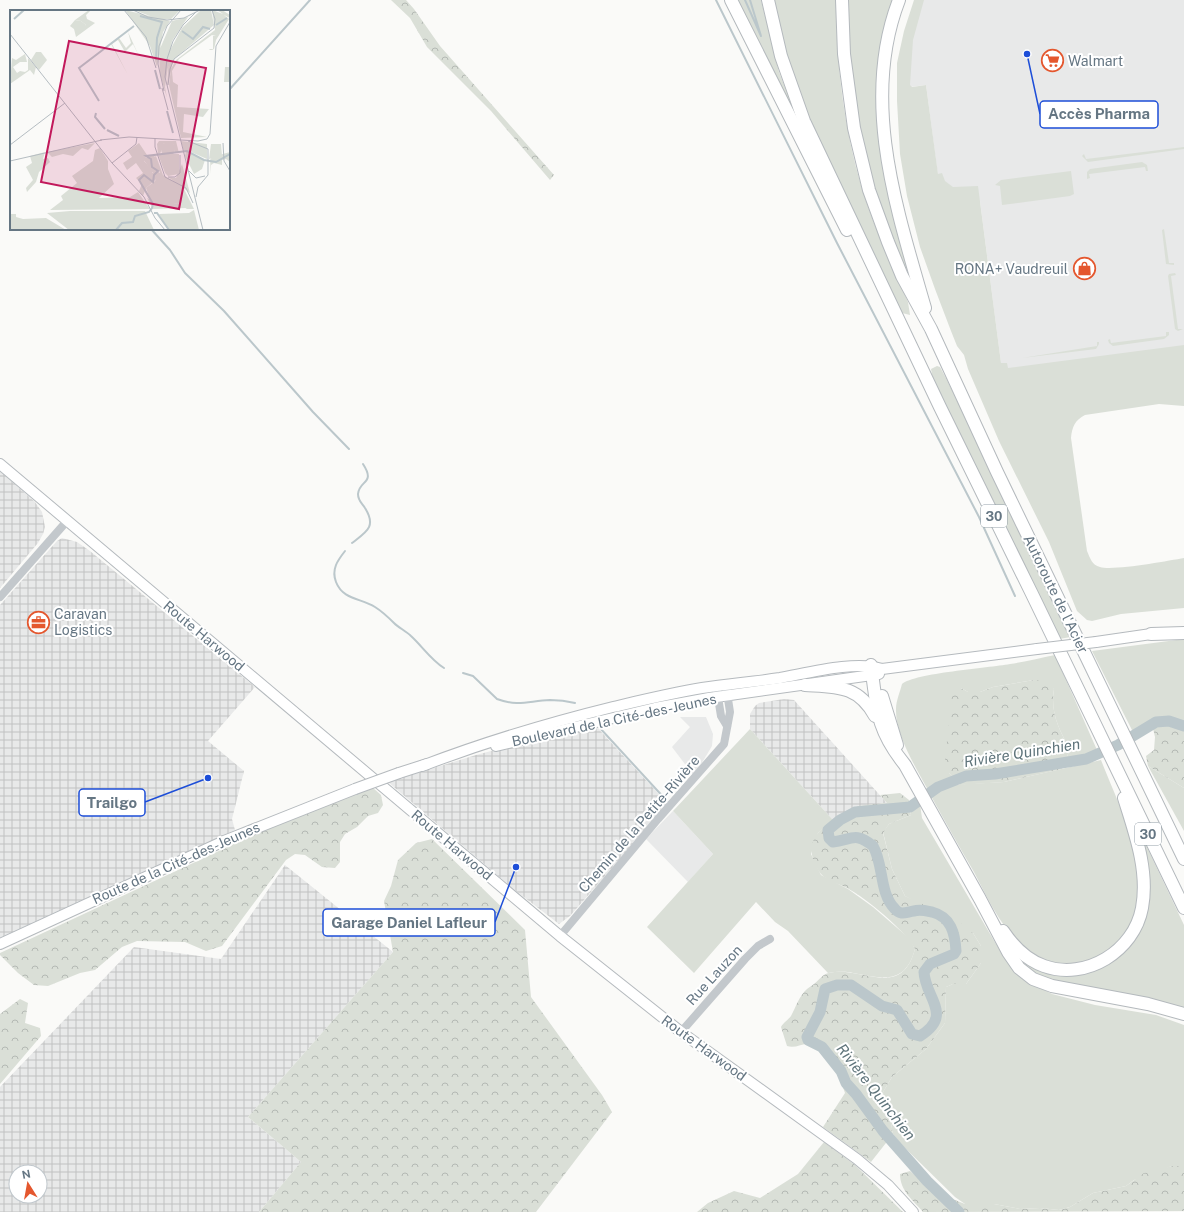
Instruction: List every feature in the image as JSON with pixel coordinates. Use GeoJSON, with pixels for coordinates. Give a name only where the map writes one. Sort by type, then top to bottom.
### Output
{"type":"FeatureCollection","features":[{"type":"Feature","properties":{"kind":"highway"},"geometry":{"type":"LineString","coordinates":[[730,0],[827,192],[940,407]]}},
{"type":"Feature","properties":{"kind":"highway"},"geometry":{"type":"LineString","coordinates":[[768,0],[781,56],[804,121],[940,407]]}},
{"type":"Feature","properties":{"kind":"highway"},"geometry":{"type":"LineString","coordinates":[[842,0],[843,43],[848,96],[864,171],[890,248],[907,286],[930,328]]}},
{"type":"Feature","properties":{"kind":"highway"},"geometry":{"type":"LineString","coordinates":[[899,0],[889,35],[885,65],[883,97],[885,137],[897,210],[930,328]]}},
{"type":"Feature","properties":{"kind":"highway","name":"Autoroute de l'Acier"},"geometry":{"type":"LineString","coordinates":[[930,328],[1184,859]]}},
{"type":"Feature","properties":{"kind":"highway","name":"Autoroute de l'Acier"},"geometry":{"type":"LineString","coordinates":[[940,407],[1184,908]]}},
{"type":"Feature","properties":{"kind":"highway"},"geometry":{"type":"LineString","coordinates":[[1151,634],[1183,632]]}},
{"type":"Feature","properties":{"kind":"highway"},"geometry":{"type":"LineString","coordinates":[[876,671],[877,712],[882,729]]}},
{"type":"Feature","properties":{"kind":"highway"},"geometry":{"type":"LineString","coordinates":[[876,671],[882,702],[905,765],[1008,952],[1019,968],[1033,979],[1052,986],[1148,1004],[1184,1014]]}},
{"type":"Feature","properties":{"kind":"highway"},"geometry":{"type":"LineString","coordinates":[[805,685],[838,687],[854,692],[866,702],[882,729],[890,747],[905,765]]}},
{"type":"Feature","properties":{"kind":"highway"},"geometry":{"type":"LineString","coordinates":[[980,899],[1016,947],[1029,958],[1044,966],[1064,970],[1081,968],[1108,957],[1122,946],[1139,920],[1142,907],[1143,882],[1137,840],[1111,757]]}},
{"type":"Feature","properties":{"kind":"highway"},"geometry":{"type":"LineString","coordinates":[[1168,826],[1184,848]]}},
{"type":"Feature","properties":{"kind":"main road","name":"Route Harwood"},"geometry":{"type":"LineString","coordinates":[[0,464],[560,936],[681,1032],[857,1159],[888,1185],[913,1212]]}},
{"type":"Feature","properties":{"kind":"main road","name":"Boulevard de la Cité-des-Jeunes"},"geometry":{"type":"LineString","coordinates":[[722,691],[805,685],[876,671],[1151,634]]}},
{"type":"Feature","properties":{"kind":"main road","name":"Boulevard de la Cité-des-Jeunes"},"geometry":{"type":"LineString","coordinates":[[355,789],[422,766],[596,720],[722,691],[820,671],[876,671]]}},
{"type":"Feature","properties":{"kind":"main road","name":"Route de la Cité-des-Jeunes"},"geometry":{"type":"LineString","coordinates":[[0,944],[224,841],[355,789]]}},
{"type":"Feature","properties":{"kind":"street"},"geometry":{"type":"LineString","coordinates":[[0,596],[67,521]]}},
{"type":"Feature","properties":{"kind":"street","name":"Chemin de la Petite-Rivière"},"geometry":{"type":"LineString","coordinates":[[560,936],[662,814],[720,751],[727,737],[727,726],[721,716],[722,691]]}},
{"type":"Feature","properties":{"kind":"street","name":"Rue Lauzon"},"geometry":{"type":"LineString","coordinates":[[681,1032],[755,949],[770,939]]}},
{"type":"Feature","properties":{"kind":"shaded area"},"geometry":{"type":"Polygon","coordinates":[[[919,0],[1184,0],[1184,349],[1002,371],[980,201],[942,206],[926,85],[902,88],[919,0]]]}},
{"type":"Feature","properties":{"kind":"shaded area"},"geometry":{"type":"Polygon","coordinates":[[[0,471],[35,502],[42,512],[45,527],[38,543],[0,588],[0,471]]]}},
{"type":"Feature","properties":{"kind":"shaded area"},"geometry":{"type":"Polygon","coordinates":[[[62,538],[77,542],[90,551],[255,687],[208,741],[244,771],[232,819],[235,830],[0,938],[0,605],[57,541],[62,538]]]}},
{"type":"Feature","properties":{"kind":"shaded area"},"geometry":{"type":"Polygon","coordinates":[[[784,699],[794,700],[887,803],[855,807],[833,820],[750,729],[750,714],[755,706],[759,703],[784,699]]]}},
{"type":"Feature","properties":{"kind":"shaded area"},"geometry":{"type":"Polygon","coordinates":[[[680,717],[706,717],[713,734],[712,746],[694,776],[672,747],[690,727],[680,717]]]}},
{"type":"Feature","properties":{"kind":"shaded area"},"geometry":{"type":"Polygon","coordinates":[[[594,724],[668,804],[570,916],[559,924],[516,891],[388,782],[476,755],[594,724]]]}},
{"type":"Feature","properties":{"kind":"shaded area"},"geometry":{"type":"Polygon","coordinates":[[[673,811],[713,854],[688,882],[646,839],[673,811]]]}},
{"type":"Feature","properties":{"kind":"shaded area"},"geometry":{"type":"Polygon","coordinates":[[[285,865],[393,952],[248,1117],[301,1162],[259,1212],[0,1212],[0,1087],[134,947],[221,959],[285,865]]]}},
{"type":"Feature","properties":{"kind":"green space"},"geometry":{"type":"Polygon","coordinates":[[[391,0],[406,0],[414,9],[440,46],[554,175],[550,180],[491,111],[427,47],[410,18],[391,0]]]}},
{"type":"Feature","properties":{"kind":"green space"},"geometry":{"type":"Polygon","coordinates":[[[735,0],[761,0],[779,72],[803,134],[735,0]]]}},
{"type":"Feature","properties":{"kind":"green space"},"geometry":{"type":"Polygon","coordinates":[[[773,0],[836,0],[839,72],[850,143],[862,189],[872,218],[908,302],[910,315],[902,313],[813,128],[787,60],[773,0]]]}},
{"type":"Feature","properties":{"kind":"green space"},"geometry":{"type":"Polygon","coordinates":[[[847,0],[894,0],[879,81],[911,274],[909,275],[887,223],[863,142],[857,114],[849,58],[847,0]]]}},
{"type":"Feature","properties":{"kind":"green space"},"geometry":{"type":"Polygon","coordinates":[[[914,0],[924,0],[913,40],[910,85],[912,87],[926,85],[938,174],[942,173],[945,181],[953,187],[978,186],[1001,363],[1007,363],[1008,368],[1184,345],[1184,406],[1159,404],[1085,415],[1075,424],[1072,430],[1071,438],[1087,551],[1092,561],[1095,565],[1100,567],[1116,568],[1184,558],[1184,608],[1121,614],[1092,621],[1087,620],[1077,611],[1049,542],[999,441],[968,369],[964,355],[957,346],[935,289],[920,247],[907,196],[900,154],[897,101],[897,63],[904,31],[914,0]]]}},
{"type":"Feature","properties":{"kind":"green space"},"geometry":{"type":"Polygon","coordinates":[[[1184,147],[1184,149],[1088,162],[1082,156],[1084,154],[1086,159],[1184,147]]]}},
{"type":"Feature","properties":{"kind":"green space"},"geometry":{"type":"Polygon","coordinates":[[[1142,162],[1147,165],[1148,171],[1146,171],[1145,167],[1089,174],[1090,178],[1087,179],[1087,172],[1090,169],[1142,162]]]}},
{"type":"Feature","properties":{"kind":"green space"},"geometry":{"type":"Polygon","coordinates":[[[1071,171],[1074,194],[1070,196],[1002,205],[1000,186],[995,185],[1001,180],[1071,171]]]}},
{"type":"Feature","properties":{"kind":"green space"},"geometry":{"type":"Polygon","coordinates":[[[1164,229],[1169,263],[1174,263],[1174,265],[1166,264],[1162,230],[1164,229]]]}},
{"type":"Feature","properties":{"kind":"green space"},"geometry":{"type":"Polygon","coordinates":[[[1175,273],[1176,275],[1171,276],[1178,329],[1183,329],[1178,331],[1175,329],[1168,276],[1169,274],[1175,273]]]}},
{"type":"Feature","properties":{"kind":"green space"},"geometry":{"type":"Polygon","coordinates":[[[1166,332],[1169,332],[1169,335],[1164,339],[1113,346],[1108,340],[1110,339],[1111,343],[1166,336],[1166,332]]]}},
{"type":"Feature","properties":{"kind":"green space"},"geometry":{"type":"Polygon","coordinates":[[[1097,342],[1099,342],[1099,344],[1096,349],[1022,358],[1097,346],[1097,342]]]}},
{"type":"Feature","properties":{"kind":"green space"},"geometry":{"type":"Polygon","coordinates":[[[937,366],[940,367],[948,382],[1071,637],[1059,639],[933,379],[931,369],[937,366]]]}},
{"type":"Feature","properties":{"kind":"green space"},"geometry":{"type":"Polygon","coordinates":[[[1184,639],[1184,721],[1169,719],[1157,720],[1146,724],[1134,734],[1092,651],[1184,639]]]}},
{"type":"Feature","properties":{"kind":"green space"},"geometry":{"type":"Polygon","coordinates":[[[1055,655],[1097,750],[1088,755],[1066,759],[1070,749],[1062,735],[1054,713],[1054,689],[1034,680],[993,687],[980,692],[968,692],[961,688],[949,773],[954,778],[928,790],[907,751],[899,729],[896,706],[902,684],[909,680],[936,674],[1016,663],[1055,655]]]}},
{"type":"Feature","properties":{"kind":"green space"},"geometry":{"type":"Polygon","coordinates":[[[1034,680],[1046,681],[1054,689],[1054,713],[1062,735],[1070,749],[1062,769],[1004,782],[960,785],[949,773],[945,760],[952,692],[961,688],[968,692],[980,692],[993,687],[1034,680]]]}},
{"type":"Feature","properties":{"kind":"green space"},"geometry":{"type":"Polygon","coordinates":[[[1166,718],[1184,721],[1184,788],[1148,766],[1146,756],[1154,750],[1155,737],[1151,720],[1166,718]]]}},
{"type":"Feature","properties":{"kind":"green space"},"geometry":{"type":"Polygon","coordinates":[[[750,729],[833,820],[818,833],[811,854],[821,875],[848,889],[873,907],[910,939],[915,949],[911,961],[899,974],[891,977],[874,977],[847,972],[828,973],[788,931],[775,922],[756,902],[694,973],[647,927],[713,854],[673,811],[750,729]]]}},
{"type":"Feature","properties":{"kind":"green space"},"geometry":{"type":"Polygon","coordinates":[[[1101,760],[1118,801],[1133,846],[1138,869],[1139,891],[1135,913],[1126,933],[1105,954],[1094,959],[1071,965],[1065,966],[1055,964],[1033,954],[1011,934],[1004,925],[931,796],[940,788],[949,785],[1004,782],[1101,760]]]}},
{"type":"Feature","properties":{"kind":"green space"},"geometry":{"type":"Polygon","coordinates":[[[1148,766],[1184,788],[1184,831],[1148,766]]]}},
{"type":"Feature","properties":{"kind":"green space"},"geometry":{"type":"Polygon","coordinates":[[[372,787],[381,795],[383,805],[378,813],[368,816],[357,827],[345,834],[340,842],[340,862],[335,868],[322,867],[305,855],[295,854],[286,860],[222,946],[206,951],[185,942],[137,941],[122,947],[95,970],[80,973],[48,986],[34,985],[18,973],[0,955],[0,953],[251,836],[372,787]]]}},
{"type":"Feature","properties":{"kind":"green space"},"geometry":{"type":"Polygon","coordinates":[[[900,793],[909,800],[911,815],[889,824],[883,833],[892,869],[905,896],[945,914],[962,924],[973,933],[981,946],[981,963],[966,984],[953,984],[946,987],[945,1023],[926,1049],[892,1077],[883,1092],[884,1105],[890,1118],[893,1134],[871,1162],[823,1127],[845,1093],[837,1071],[812,1044],[793,1047],[787,1046],[781,1027],[791,1016],[804,992],[823,976],[829,973],[841,972],[879,978],[890,977],[900,974],[909,965],[915,949],[895,924],[864,899],[821,874],[812,857],[812,846],[817,835],[842,813],[860,806],[887,803],[880,795],[900,793]]]}},
{"type":"Feature","properties":{"kind":"green space"},"geometry":{"type":"Polygon","coordinates":[[[920,804],[922,818],[1003,956],[1033,984],[1052,994],[1095,1005],[1156,1015],[1184,1025],[1184,1166],[1172,1166],[1134,1180],[1126,1186],[1093,1193],[1070,1207],[1059,1210],[1040,1208],[1020,1209],[994,1204],[965,1204],[955,1197],[900,1143],[893,1134],[890,1118],[884,1105],[883,1092],[892,1077],[926,1049],[945,1023],[946,987],[953,984],[966,984],[981,963],[981,946],[973,933],[905,896],[892,869],[883,832],[889,824],[911,815],[911,810],[920,804]]]}},
{"type":"Feature","properties":{"kind":"green space"},"geometry":{"type":"Polygon","coordinates":[[[432,839],[525,930],[531,997],[602,1095],[612,1112],[536,1212],[259,1212],[301,1162],[248,1117],[393,952],[384,901],[391,886],[398,860],[416,843],[432,839]]]}},
{"type":"Feature","properties":{"kind":"green space"},"geometry":{"type":"Polygon","coordinates":[[[1143,839],[1184,925],[1184,1009],[1053,982],[1026,969],[1014,951],[1066,974],[1135,937],[1143,839]]]}},
{"type":"Feature","properties":{"kind":"green space"},"geometry":{"type":"Polygon","coordinates":[[[20,999],[28,1003],[25,1023],[40,1028],[41,1036],[0,1084],[0,1014],[20,999]]]}},
{"type":"Feature","properties":{"kind":"green space"},"geometry":{"type":"Polygon","coordinates":[[[824,1142],[855,1165],[903,1212],[697,1212],[708,1203],[734,1191],[760,1198],[798,1174],[824,1142]]]}},
{"type":"Feature","properties":{"kind":"green space"},"geometry":{"type":"Polygon","coordinates":[[[1172,1166],[1184,1166],[1184,1211],[923,1212],[905,1190],[902,1185],[900,1174],[910,1171],[937,1193],[965,1204],[994,1204],[1020,1209],[1040,1208],[1059,1210],[1070,1207],[1093,1193],[1126,1186],[1144,1173],[1172,1166]]]}},
{"type":"Feature","properties":{"kind":"waterway"},"geometry":{"type":"LineString","coordinates":[[230,89],[310,0]]}},
{"type":"Feature","properties":{"kind":"waterway"},"geometry":{"type":"LineString","coordinates":[[716,0],[837,243],[979,517],[1015,596]]}},
{"type":"Feature","properties":{"kind":"waterway"},"geometry":{"type":"LineString","coordinates":[[745,0],[761,36],[750,0]]}},
{"type":"Feature","properties":{"kind":"waterway"},"geometry":{"type":"LineString","coordinates":[[152,230],[170,250],[185,273],[224,311],[313,412],[349,449]]}},
{"type":"Feature","properties":{"kind":"waterway"},"geometry":{"type":"LineString","coordinates":[[352,543],[365,532],[370,525],[368,515],[358,496],[359,490],[366,481],[368,475],[363,464]]}},
{"type":"Feature","properties":{"kind":"waterway"},"geometry":{"type":"LineString","coordinates":[[345,551],[338,561],[334,573],[339,588],[353,598],[375,607],[409,634],[435,661],[444,668]]}},
{"type":"Feature","properties":{"kind":"waterway"},"geometry":{"type":"LineString","coordinates":[[463,673],[473,676],[497,699],[511,703],[553,700],[575,703]]}},
{"type":"Feature","properties":{"kind":"waterway","name":"Rivière Quinchien"},"geometry":{"type":"LineString","coordinates":[[959,1212],[927,1181],[883,1131],[856,1094],[846,1083],[841,1071],[822,1047],[808,1040],[807,1037],[820,1012],[825,989],[837,985],[851,985],[882,1006],[897,1010],[912,1034],[920,1036],[930,1028],[935,1021],[936,1013],[924,972],[930,964],[954,954],[956,951],[953,932],[948,922],[944,918],[932,912],[919,910],[902,913],[895,909],[886,895],[879,862],[873,846],[867,841],[857,838],[833,842],[829,838],[828,830],[840,820],[855,812],[910,807],[938,787],[966,776],[995,774],[1086,759],[1118,745],[1156,722],[1169,721],[1184,726]]}},
{"type":"Feature","properties":{"kind":"waterway"},"geometry":{"type":"LineString","coordinates":[[599,727],[667,801]]}},
{"type":"Feature","properties":{"kind":"place","name":"Accès Pharma"},"geometry":{"type":"Point","coordinates":[1027,54]}},
{"type":"Feature","properties":{"kind":"place","name":"Walmart"},"geometry":{"type":"Point","coordinates":[1052,61]}},
{"type":"Feature","properties":{"kind":"place","name":"RONA+ Vaudreuil"},"geometry":{"type":"Point","coordinates":[1084,269]}},
{"type":"Feature","properties":{"kind":"place","name":"Caravan Logistics"},"geometry":{"type":"Point","coordinates":[39,622]}},
{"type":"Feature","properties":{"kind":"place","name":"Trailgo"},"geometry":{"type":"Point","coordinates":[208,778]}},
{"type":"Feature","properties":{"kind":"place","name":"Garage Daniel Lafleur"},"geometry":{"type":"Point","coordinates":[516,867]}}]}
